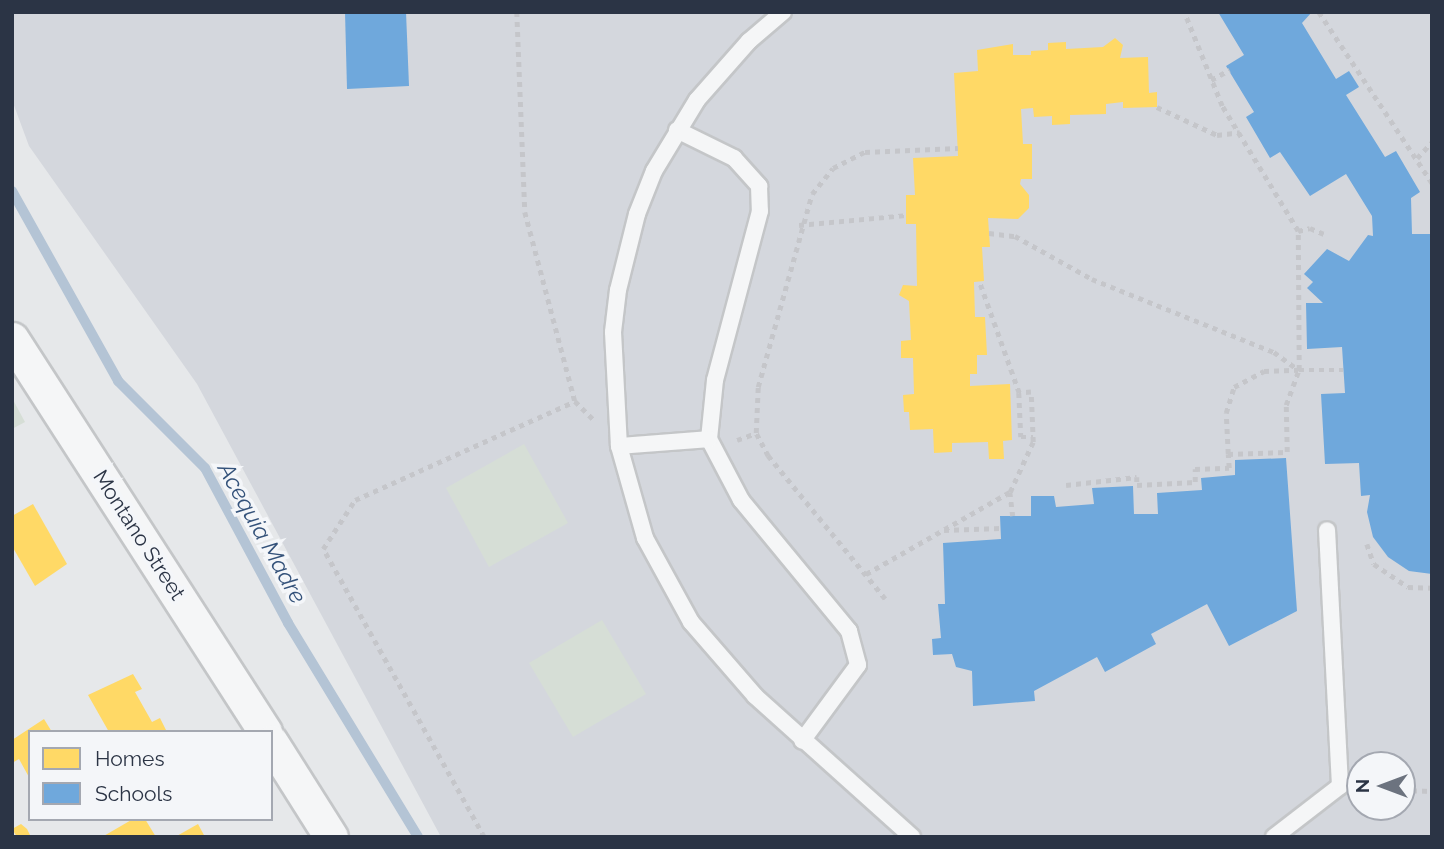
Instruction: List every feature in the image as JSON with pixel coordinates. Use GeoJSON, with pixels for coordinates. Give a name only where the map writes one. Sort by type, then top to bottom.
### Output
{"type":"FeatureCollection","features":[{"type":"Feature","properties":{"kind":"street","name":"Montano Street"},"geometry":{"type":"LineString","coordinates":[[12,339],[263,730]]}},
{"type":"Feature","properties":{"kind":"street"},"geometry":{"type":"LineString","coordinates":[[273,745],[331,837]]}},
{"type":"Feature","properties":{"kind":"lane"},"geometry":{"type":"LineString","coordinates":[[783,12],[723,69],[677,130],[637,214],[618,290],[613,370],[619,446],[633,505],[664,579],[724,662],[802,741],[912,837]]}},
{"type":"Feature","properties":{"kind":"lane"},"geometry":{"type":"LineString","coordinates":[[677,130],[734,158],[759,186],[760,211],[715,380],[709,439],[741,500],[849,631],[858,665],[802,741]]}},
{"type":"Feature","properties":{"kind":"lane"},"geometry":{"type":"LineString","coordinates":[[619,446],[709,439]]}},
{"type":"Feature","properties":{"kind":"lane"},"geometry":{"type":"LineString","coordinates":[[1274,837],[1340,786],[1328,530]]}},
{"type":"Feature","properties":{"kind":"path"},"geometry":{"type":"LineString","coordinates":[[517,12],[525,212],[575,401],[619,446]]}},
{"type":"Feature","properties":{"kind":"path"},"geometry":{"type":"LineString","coordinates":[[1184,12],[1211,80],[1298,231],[1299,370],[1286,405],[1287,452],[1228,454]]}},
{"type":"Feature","properties":{"kind":"path"},"geometry":{"type":"LineString","coordinates":[[1319,12],[1432,183]]}},
{"type":"Feature","properties":{"kind":"path"},"geometry":{"type":"LineString","coordinates":[[1211,80],[1229,70]]}},
{"type":"Feature","properties":{"kind":"path"},"geometry":{"type":"LineString","coordinates":[[1157,107],[1217,135],[1240,132]]}},
{"type":"Feature","properties":{"kind":"path"},"geometry":{"type":"LineString","coordinates":[[1416,158],[1432,142]]}},
{"type":"Feature","properties":{"kind":"path"},"geometry":{"type":"LineString","coordinates":[[885,599],[866,574],[836,543],[781,473],[756,433],[758,387],[799,225],[811,194],[833,168],[865,152],[958,148]]}},
{"type":"Feature","properties":{"kind":"path"},"geometry":{"type":"LineString","coordinates":[[799,225],[905,215]]}},
{"type":"Feature","properties":{"kind":"path"},"geometry":{"type":"LineString","coordinates":[[1298,231],[1310,228],[1324,234]]}},
{"type":"Feature","properties":{"kind":"path"},"geometry":{"type":"LineString","coordinates":[[989,233],[1015,236],[1092,279],[1274,352],[1299,370]]}},
{"type":"Feature","properties":{"kind":"path"},"geometry":{"type":"LineString","coordinates":[[979,281],[1019,393],[1021,437],[1033,437]]}},
{"type":"Feature","properties":{"kind":"path"},"geometry":{"type":"LineString","coordinates":[[1066,485],[1137,477],[1137,485],[1195,482],[1195,469],[1229,468],[1226,413],[1234,387],[1264,371],[1343,370]]}},
{"type":"Feature","properties":{"kind":"path"},"geometry":{"type":"LineString","coordinates":[[1013,516],[1010,492],[1033,437],[1031,392],[1019,393]]}},
{"type":"Feature","properties":{"kind":"path"},"geometry":{"type":"LineString","coordinates":[[484,837],[323,549],[355,500],[575,401]]}},
{"type":"Feature","properties":{"kind":"path"},"geometry":{"type":"LineString","coordinates":[[727,443],[756,433]]}},
{"type":"Feature","properties":{"kind":"path"},"geometry":{"type":"LineString","coordinates":[[866,574],[1010,492]]}},
{"type":"Feature","properties":{"kind":"path"},"geometry":{"type":"LineString","coordinates":[[943,530],[1000,528]]}},
{"type":"Feature","properties":{"kind":"path"},"geometry":{"type":"LineString","coordinates":[[1367,544],[1374,564],[1408,587],[1432,588]]}},
{"type":"Feature","properties":{"kind":"shaded area"},"geometry":{"type":"Polygon","coordinates":[[[12,12],[1432,12],[1432,837],[441,837],[197,384],[29,146],[12,100],[12,12]]]}},
{"type":"Feature","properties":{"kind":"shaded area"},"geometry":{"type":"Polygon","coordinates":[[[12,398],[25,422],[12,429],[12,398]]]}},
{"type":"Feature","properties":{"kind":"shaded area"},"geometry":{"type":"Polygon","coordinates":[[[524,444],[568,523],[489,567],[446,488],[524,444]]]}},
{"type":"Feature","properties":{"kind":"shaded area"},"geometry":{"type":"Polygon","coordinates":[[[602,620],[646,694],[573,737],[529,663],[602,620]]]}},
{"type":"Feature","properties":{"kind":"building: Homes"},"geometry":{"type":"Polygon","coordinates":[[[1115,38],[1123,45],[1120,58],[1148,57],[1149,93],[1157,92],[1157,107],[1123,108],[1123,102],[1106,104],[1106,114],[1070,115],[1070,124],[1052,125],[1052,116],[1034,117],[1033,108],[1021,109],[1023,144],[1032,144],[1032,179],[1021,179],[1020,184],[1029,195],[1029,208],[1018,219],[988,218],[990,247],[982,247],[984,281],[974,282],[975,317],[985,317],[987,355],[977,355],[977,374],[970,374],[970,386],[1010,384],[1012,440],[1003,441],[1004,459],[989,459],[988,442],[952,443],[952,452],[934,453],[933,429],[910,430],[909,412],[904,412],[903,395],[914,394],[913,358],[901,358],[901,341],[911,340],[909,301],[899,295],[903,285],[917,286],[916,224],[906,224],[906,195],[915,195],[913,158],[958,156],[954,73],[978,71],[977,50],[1013,44],[1013,55],[1031,55],[1031,51],[1048,50],[1048,43],[1066,42],[1066,49],[1103,47],[1115,38]]]}},
{"type":"Feature","properties":{"kind":"building: Homes"},"geometry":{"type":"Polygon","coordinates":[[[33,504],[67,564],[35,586],[12,546],[12,516],[33,504]]]}},
{"type":"Feature","properties":{"kind":"building: Homes"},"geometry":{"type":"Polygon","coordinates":[[[133,674],[142,689],[135,692],[152,722],[160,718],[166,730],[108,730],[88,695],[133,674]]]}},
{"type":"Feature","properties":{"kind":"building: Homes"},"geometry":{"type":"Polygon","coordinates":[[[44,719],[51,730],[28,730],[28,775],[19,759],[12,763],[12,740],[44,719]]]}},
{"type":"Feature","properties":{"kind":"building: Homes"},"geometry":{"type":"Polygon","coordinates":[[[130,821],[146,821],[156,837],[102,837],[130,821]]]}},
{"type":"Feature","properties":{"kind":"building: Homes"},"geometry":{"type":"Polygon","coordinates":[[[21,824],[31,837],[17,837],[12,829],[21,824]]]}},
{"type":"Feature","properties":{"kind":"building: Homes"},"geometry":{"type":"Polygon","coordinates":[[[198,824],[205,837],[175,837],[198,824]]]}},
{"type":"Feature","properties":{"kind":"building: Schools"},"geometry":{"type":"Polygon","coordinates":[[[345,12],[406,12],[409,86],[347,89],[345,12]]]}},
{"type":"Feature","properties":{"kind":"building: Schools"},"geometry":{"type":"Polygon","coordinates":[[[1218,12],[1312,12],[1302,23],[1336,79],[1349,71],[1359,87],[1346,95],[1385,157],[1396,151],[1420,192],[1411,198],[1412,234],[1432,234],[1432,574],[1409,571],[1388,557],[1373,537],[1367,512],[1370,495],[1361,496],[1359,463],[1325,464],[1321,394],[1345,393],[1342,347],[1307,349],[1306,303],[1323,303],[1307,288],[1313,282],[1304,274],[1327,249],[1349,261],[1368,235],[1373,236],[1372,216],[1346,174],[1310,196],[1280,152],[1270,158],[1246,117],[1254,112],[1226,66],[1244,55],[1218,12]]]}},
{"type":"Feature","properties":{"kind":"building: Schools"},"geometry":{"type":"Polygon","coordinates":[[[1286,458],[1297,611],[1229,646],[1207,604],[1151,634],[1156,644],[1105,672],[1097,657],[1034,691],[1035,701],[973,706],[972,671],[956,667],[952,654],[933,655],[932,639],[941,638],[938,604],[945,604],[943,543],[1001,539],[1000,516],[1031,516],[1031,496],[1054,496],[1056,507],[1094,504],[1092,488],[1133,486],[1134,514],[1158,514],[1157,493],[1202,490],[1201,478],[1235,475],[1235,460],[1286,458]]]}},
{"type":"Feature","properties":{"kind":"waterway","name":"Acequia Madre"},"geometry":{"type":"LineString","coordinates":[[12,191],[118,381],[205,468],[288,623],[418,837]]}}]}
